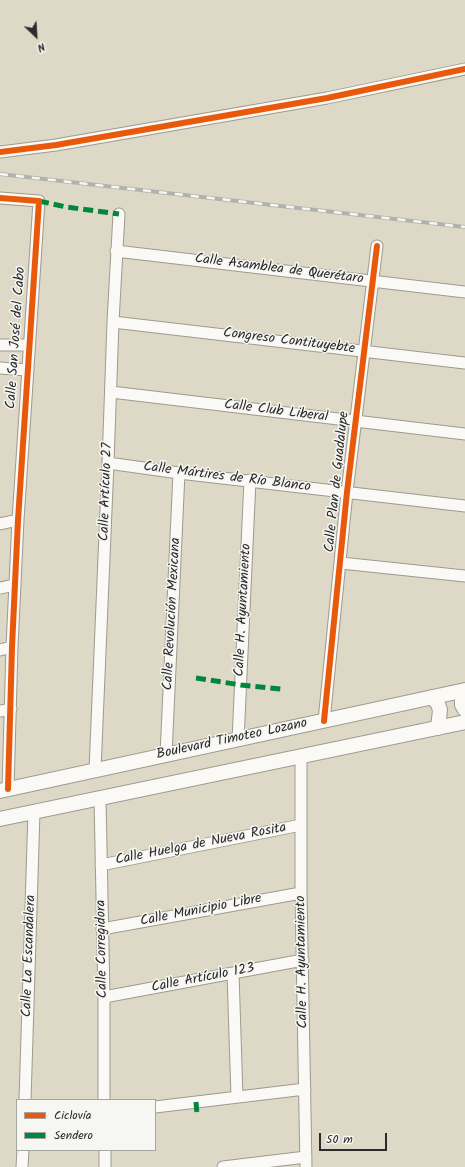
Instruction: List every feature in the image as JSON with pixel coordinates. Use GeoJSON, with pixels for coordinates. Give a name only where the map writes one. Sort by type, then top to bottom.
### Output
{"type":"FeatureCollection","features":[{"type":"Feature","properties":{"kind":"main road","name":"Boulevard Timoteo Lozano"},"geometry":{"type":"LineString","coordinates":[[4,790],[324,720],[465,691]]}},
{"type":"Feature","properties":{"kind":"main road"},"geometry":{"type":"LineString","coordinates":[[465,691],[462,700],[462,705],[465,710]]}},
{"type":"Feature","properties":{"kind":"main road"},"geometry":{"type":"LineString","coordinates":[[432,697],[438,704],[440,710],[438,728]]}},
{"type":"Feature","properties":{"kind":"main road"},"geometry":{"type":"LineString","coordinates":[[0,819],[465,722]]}},
{"type":"Feature","properties":{"kind":"street"},"geometry":{"type":"LineString","coordinates":[[0,152],[56,145],[327,98],[465,69]]}},
{"type":"Feature","properties":{"kind":"street","name":"Calle San José del Cabo"},"geometry":{"type":"LineString","coordinates":[[0,198],[39,201],[18,520],[12,647],[11,709],[4,790]]}},
{"type":"Feature","properties":{"kind":"street","name":"Calle Artículo 27"},"geometry":{"type":"LineString","coordinates":[[95,770],[116,251],[119,214]]}},
{"type":"Feature","properties":{"kind":"street","name":"Calle Plan de Guadalupe"},"geometry":{"type":"LineString","coordinates":[[324,720],[347,492],[377,246]]}},
{"type":"Feature","properties":{"kind":"street","name":"Calle Asamblea de Querétaro"},"geometry":{"type":"LineString","coordinates":[[116,251],[465,292]]}},
{"type":"Feature","properties":{"kind":"street","name":"Congreso Contituyebte"},"geometry":{"type":"LineString","coordinates":[[113,322],[465,363]]}},
{"type":"Feature","properties":{"kind":"street"},"geometry":{"type":"LineString","coordinates":[[0,345],[29,345]]}},
{"type":"Feature","properties":{"kind":"street"},"geometry":{"type":"LineString","coordinates":[[0,368],[27,370]]}},
{"type":"Feature","properties":{"kind":"street","name":"Calle Club Liberal"},"geometry":{"type":"LineString","coordinates":[[111,392],[465,434]]}},
{"type":"Feature","properties":{"kind":"street","name":"Calle Mártires de Río Blanco"},"geometry":{"type":"LineString","coordinates":[[108,463],[179,473],[465,506]]}},
{"type":"Feature","properties":{"kind":"street","name":"Calle Revolución Mexicana"},"geometry":{"type":"LineString","coordinates":[[166,755],[179,473]]}},
{"type":"Feature","properties":{"kind":"street","name":"Calle H. Ayuntamiento"},"geometry":{"type":"LineString","coordinates":[[238,740],[250,480]]}},
{"type":"Feature","properties":{"kind":"street"},"geometry":{"type":"LineString","coordinates":[[0,524],[18,520]]}},
{"type":"Feature","properties":{"kind":"street"},"geometry":{"type":"LineString","coordinates":[[341,563],[465,576]]}},
{"type":"Feature","properties":{"kind":"street"},"geometry":{"type":"LineString","coordinates":[[0,588],[15,585]]}},
{"type":"Feature","properties":{"kind":"street"},"geometry":{"type":"LineString","coordinates":[[0,650],[12,647]]}},
{"type":"Feature","properties":{"kind":"street"},"geometry":{"type":"LineString","coordinates":[[0,711],[11,709]]}},
{"type":"Feature","properties":{"kind":"street","name":"Calle H. Ayuntamiento"},"geometry":{"type":"LineString","coordinates":[[301,757],[301,893],[306,1089],[306,1162]]}},
{"type":"Feature","properties":{"kind":"street","name":"Calle Corregidora"},"geometry":{"type":"LineString","coordinates":[[100,798],[104,998],[104,1099]]}},
{"type":"Feature","properties":{"kind":"street","name":"Calle La Escandalera"},"geometry":{"type":"LineString","coordinates":[[25,1099],[34,812]]}},
{"type":"Feature","properties":{"kind":"street","name":"Calle Huelga de Nueva Rosita"},"geometry":{"type":"LineString","coordinates":[[101,865],[301,825]]}},
{"type":"Feature","properties":{"kind":"street","name":"Calle Municipio Libre"},"geometry":{"type":"LineString","coordinates":[[102,929],[301,893]]}},
{"type":"Feature","properties":{"kind":"street","name":"Calle Artículo 123"},"geometry":{"type":"LineString","coordinates":[[104,998],[303,960]]}},
{"type":"Feature","properties":{"kind":"street"},"geometry":{"type":"LineString","coordinates":[[233,973],[237,1097]]}},
{"type":"Feature","properties":{"kind":"street"},"geometry":{"type":"LineString","coordinates":[[156,1107],[306,1089]]}},
{"type":"Feature","properties":{"kind":"street"},"geometry":{"type":"LineString","coordinates":[[22,1167],[23,1151]]}},
{"type":"Feature","properties":{"kind":"street"},"geometry":{"type":"LineString","coordinates":[[105,1151],[105,1167]]}},
{"type":"Feature","properties":{"kind":"street"},"geometry":{"type":"LineString","coordinates":[[223,1167],[306,1162]]}},
{"type":"Feature","properties":{"kind":"railway"},"geometry":{"type":"LineString","coordinates":[[0,174],[465,227]]}},
{"type":"Feature","properties":{"kind":"marked path"},"geometry":{"type":"LineString","coordinates":[[39,201],[66,207],[119,214]]}},
{"type":"Feature","properties":{"kind":"marked path"},"geometry":{"type":"LineString","coordinates":[[196,678],[281,689]]}},
{"type":"Feature","properties":{"kind":"marked path"},"geometry":{"type":"LineString","coordinates":[[196,1102],[197,1114]]}},
{"type":"Feature","properties":{"kind":"cycle path"},"geometry":{"type":"LineString","coordinates":[[0,152],[56,145],[327,98],[465,69]]}},
{"type":"Feature","properties":{"kind":"cycle path"},"geometry":{"type":"LineString","coordinates":[[0,198],[39,201],[18,520],[12,647],[8,789]]}},
{"type":"Feature","properties":{"kind":"cycle path"},"geometry":{"type":"LineString","coordinates":[[324,721],[347,492],[377,246]]}}]}
